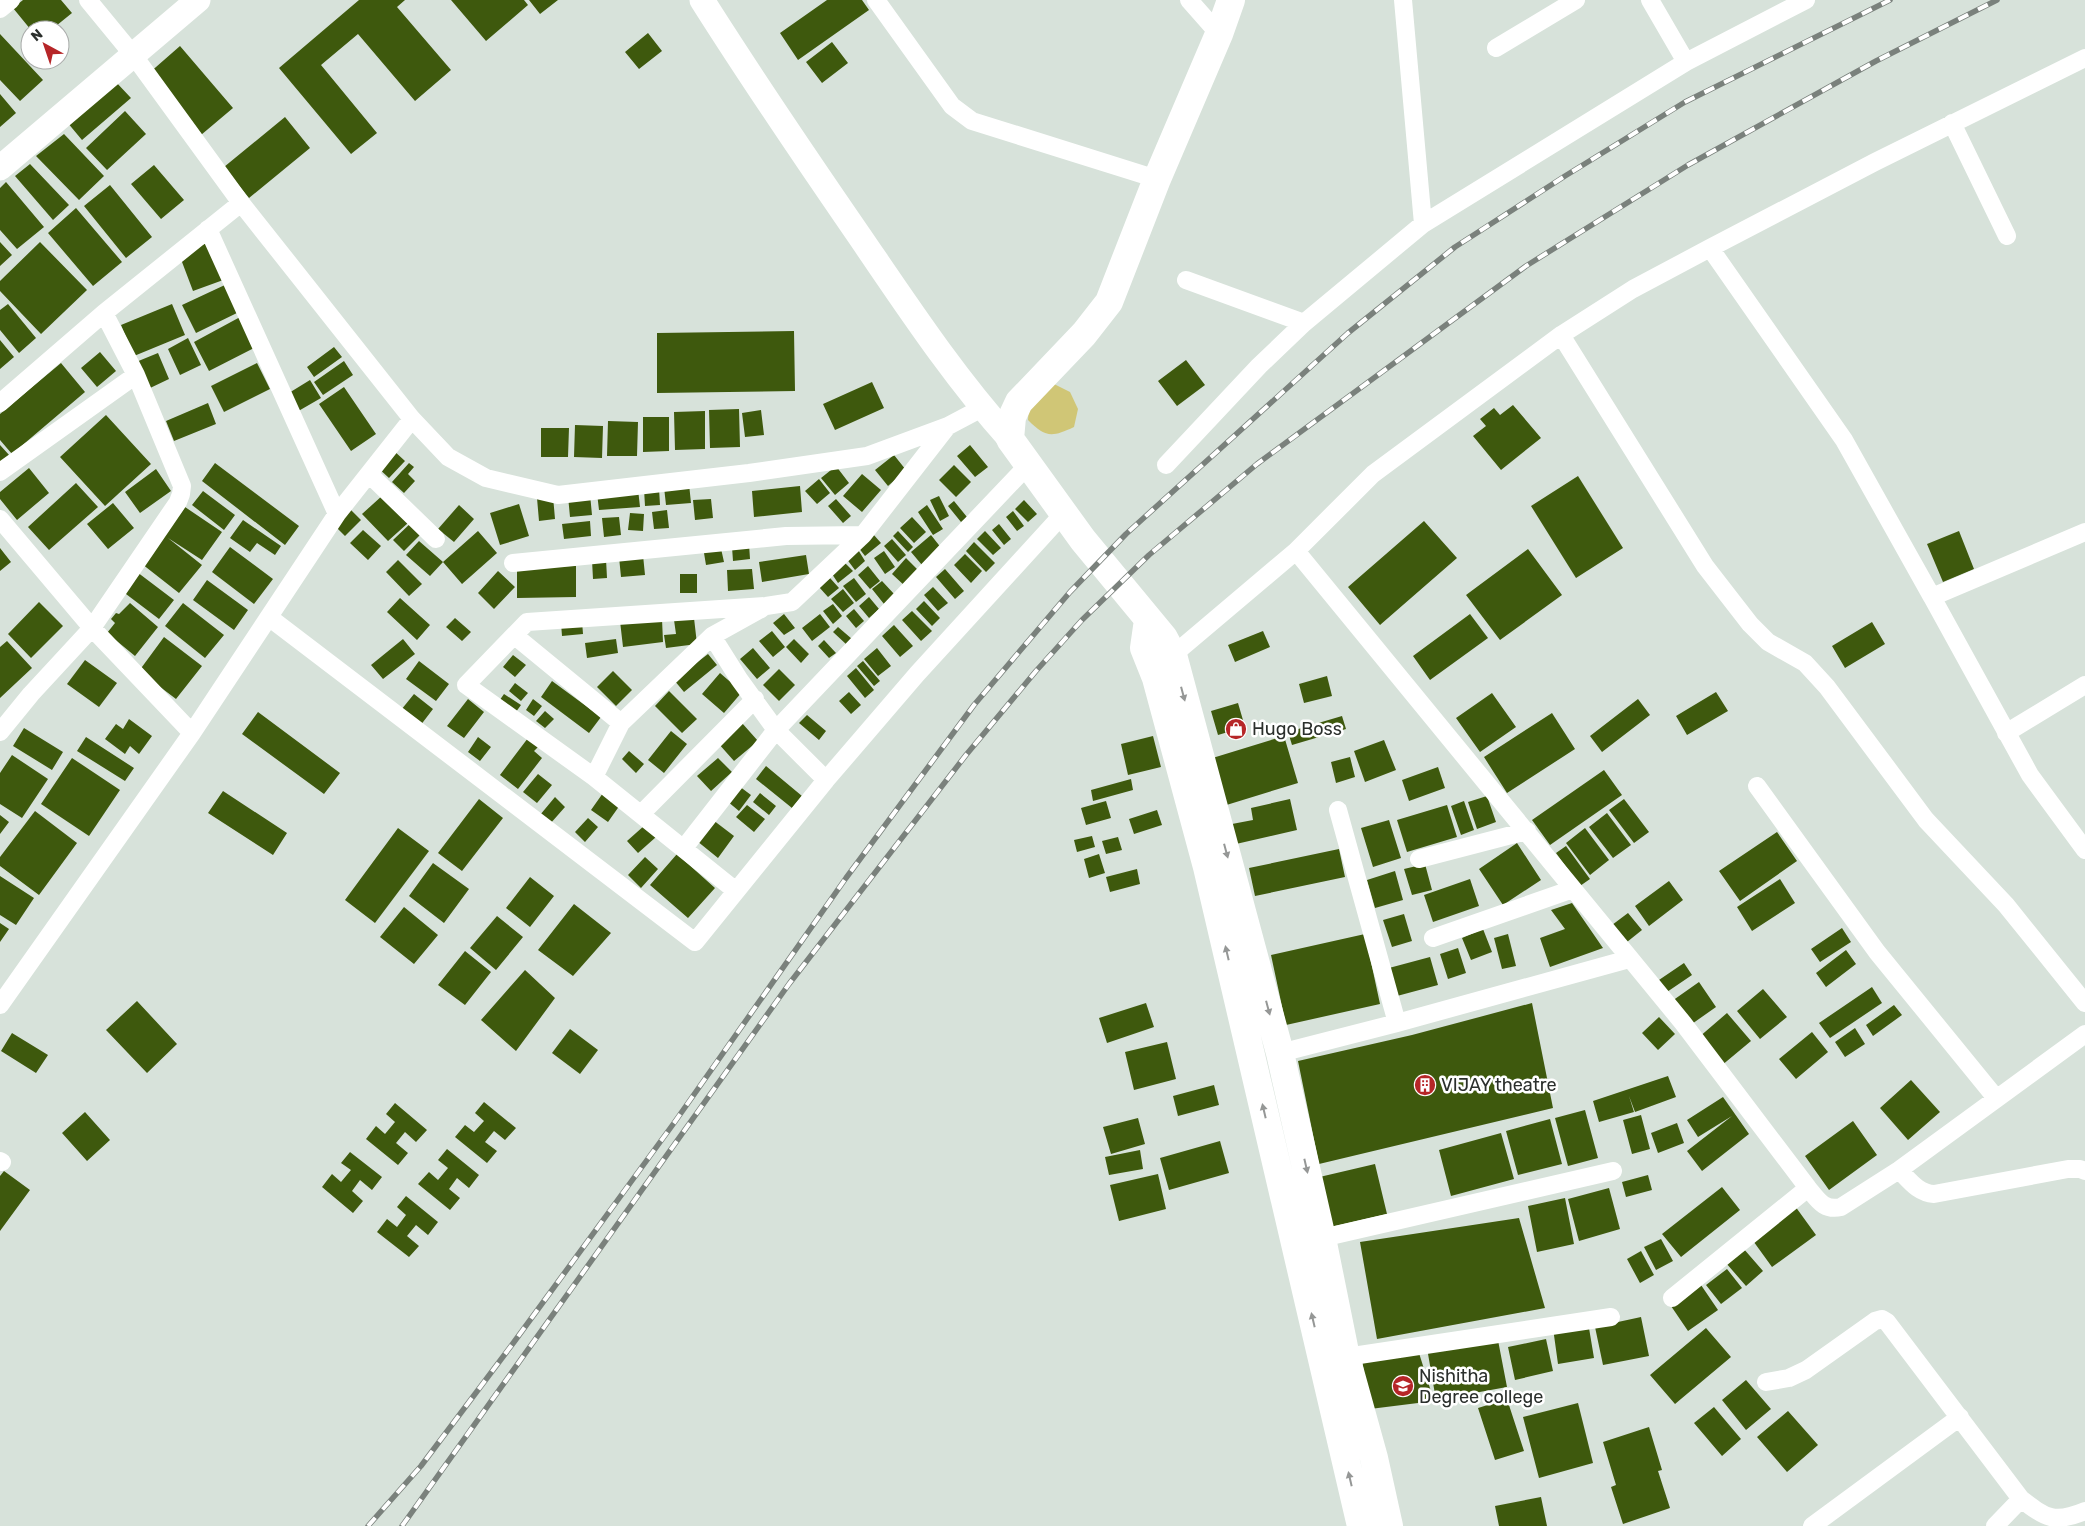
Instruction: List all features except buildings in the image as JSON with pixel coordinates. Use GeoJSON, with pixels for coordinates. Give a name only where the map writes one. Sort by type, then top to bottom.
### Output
{"type":"FeatureCollection","features":[{"type":"Feature","properties":{"kind":"highway"},"geometry":{"type":"LineString","coordinates":[[1231,0],[1109,302],[1084,334],[1019,402],[1012,417],[1010,439],[1064,513],[1164,638],[1173,655],[1280,1053],[1322,1238],[1346,1357],[1374,1458],[1389,1526]]}},
{"type":"Feature","properties":{"kind":"highway"},"geometry":{"type":"LineString","coordinates":[[1148,620],[1144,648],[1156,678],[1206,867],[1361,1526]]}},
{"type":"Feature","properties":{"kind":"street"},"geometry":{"type":"LineString","coordinates":[[0,9],[11,0]]}},
{"type":"Feature","properties":{"kind":"street"},"geometry":{"type":"LineString","coordinates":[[88,0],[134,56],[240,203],[412,419],[448,457],[486,478],[558,495],[750,473],[867,456],[948,426],[982,408]]}},
{"type":"Feature","properties":{"kind":"street"},"geometry":{"type":"LineString","coordinates":[[0,168],[198,0]]}},
{"type":"Feature","properties":{"kind":"street"},"geometry":{"type":"LineString","coordinates":[[702,0],[748,72],[887,276],[982,408],[1010,439]]}},
{"type":"Feature","properties":{"kind":"street"},"geometry":{"type":"LineString","coordinates":[[876,0],[952,106],[972,120],[1157,180]]}},
{"type":"Feature","properties":{"kind":"street"},"geometry":{"type":"LineString","coordinates":[[1189,0],[1218,34]]}},
{"type":"Feature","properties":{"kind":"street"},"geometry":{"type":"LineString","coordinates":[[1403,0],[1423,224]]}},
{"type":"Feature","properties":{"kind":"street"},"geometry":{"type":"LineString","coordinates":[[1496,48],[1576,0]]}},
{"type":"Feature","properties":{"kind":"street"},"geometry":{"type":"LineString","coordinates":[[1650,0],[1686,62]]}},
{"type":"Feature","properties":{"kind":"street"},"geometry":{"type":"LineString","coordinates":[[1166,465],[1259,366],[1304,322],[1423,224],[1686,62],[1806,0]]}},
{"type":"Feature","properties":{"kind":"street"},"geometry":{"type":"LineString","coordinates":[[1173,655],[1296,551],[1373,474],[1562,335],[1633,289],[1710,248],[1875,162],[2085,58]]}},
{"type":"Feature","properties":{"kind":"street"},"geometry":{"type":"LineString","coordinates":[[1952,123],[2007,236]]}},
{"type":"Feature","properties":{"kind":"street"},"geometry":{"type":"LineString","coordinates":[[0,403],[104,313],[240,203]]}},
{"type":"Feature","properties":{"kind":"street"},"geometry":{"type":"LineString","coordinates":[[208,229],[337,514]]}},
{"type":"Feature","properties":{"kind":"street"},"geometry":{"type":"LineString","coordinates":[[1710,248],[1844,440],[2030,775],[2085,850]]}},
{"type":"Feature","properties":{"kind":"street"},"geometry":{"type":"LineString","coordinates":[[1186,280],[1304,322]]}},
{"type":"Feature","properties":{"kind":"street"},"geometry":{"type":"LineString","coordinates":[[0,732],[31,694],[92,628],[178,502],[181,494],[182,486],[136,375],[104,313]]}},
{"type":"Feature","properties":{"kind":"street"},"geometry":{"type":"LineString","coordinates":[[1562,335],[1705,566],[1750,624],[1768,642],[1805,663],[1827,686],[1926,820],[2006,905],[2085,1003]]}},
{"type":"Feature","properties":{"kind":"street"},"geometry":{"type":"LineString","coordinates":[[0,472],[136,375]]}},
{"type":"Feature","properties":{"kind":"street"},"geometry":{"type":"LineString","coordinates":[[0,1005],[192,733],[270,618],[337,514],[412,419]]}},
{"type":"Feature","properties":{"kind":"street"},"geometry":{"type":"LineString","coordinates":[[736,891],[594,777],[466,685],[527,622],[766,606],[792,602],[863,535],[948,426]]}},
{"type":"Feature","properties":{"kind":"street"},"geometry":{"type":"LineString","coordinates":[[684,848],[776,730],[1029,464]]}},
{"type":"Feature","properties":{"kind":"street"},"geometry":{"type":"LineString","coordinates":[[368,474],[436,539]]}},
{"type":"Feature","properties":{"kind":"street"},"geometry":{"type":"LineString","coordinates":[[270,618],[695,942],[826,780],[917,674],[1064,513]]}},
{"type":"Feature","properties":{"kind":"street"},"geometry":{"type":"LineString","coordinates":[[0,518],[92,628],[192,733]]}},
{"type":"Feature","properties":{"kind":"street"},"geometry":{"type":"LineString","coordinates":[[1932,597],[2085,532]]}},
{"type":"Feature","properties":{"kind":"street"},"geometry":{"type":"LineString","coordinates":[[513,563],[786,536],[863,535]]}},
{"type":"Feature","properties":{"kind":"street"},"geometry":{"type":"LineString","coordinates":[[1296,551],[1683,1022],[1808,1188],[1824,1206],[1832,1209],[1841,1206],[1899,1170],[2085,1034]]}},
{"type":"Feature","properties":{"kind":"street"},"geometry":{"type":"LineString","coordinates":[[594,777],[621,723],[712,636],[766,606]]}},
{"type":"Feature","properties":{"kind":"street"},"geometry":{"type":"LineString","coordinates":[[515,636],[621,723]]}},
{"type":"Feature","properties":{"kind":"street"},"geometry":{"type":"LineString","coordinates":[[712,636],[739,680],[776,730],[826,780]]}},
{"type":"Feature","properties":{"kind":"street"},"geometry":{"type":"LineString","coordinates":[[2006,733],[2085,685]]}},
{"type":"Feature","properties":{"kind":"street"},"geometry":{"type":"LineString","coordinates":[[641,814],[755,700]]}},
{"type":"Feature","properties":{"kind":"street"},"geometry":{"type":"LineString","coordinates":[[1757,786],[1877,952],[1996,1098]]}},
{"type":"Feature","properties":{"kind":"street"},"geometry":{"type":"LineString","coordinates":[[1338,810],[1397,1024]]}},
{"type":"Feature","properties":{"kind":"street"},"geometry":{"type":"LineString","coordinates":[[1419,859],[1527,831]]}},
{"type":"Feature","properties":{"kind":"street"},"geometry":{"type":"LineString","coordinates":[[1433,938],[1573,889]]}},
{"type":"Feature","properties":{"kind":"street"},"geometry":{"type":"LineString","coordinates":[[1280,1053],[1397,1024],[1629,958]]}},
{"type":"Feature","properties":{"kind":"street"},"geometry":{"type":"LineString","coordinates":[[1899,1170],[1918,1190],[1934,1194],[2068,1170],[2080,1169],[2085,1171]]}},
{"type":"Feature","properties":{"kind":"street"},"geometry":{"type":"LineString","coordinates":[[1322,1238],[1613,1170]]}},
{"type":"Feature","properties":{"kind":"street"},"geometry":{"type":"LineString","coordinates":[[1672,1298],[1808,1188]]}},
{"type":"Feature","properties":{"kind":"street"},"geometry":{"type":"LineString","coordinates":[[1346,1357],[1610,1317]]}},
{"type":"Feature","properties":{"kind":"street"},"geometry":{"type":"LineString","coordinates":[[1766,1382],[1789,1378],[1806,1370],[1875,1321],[1882,1319],[1887,1322],[2021,1499],[2041,1514],[2061,1519],[2085,1512]]}},
{"type":"Feature","properties":{"kind":"street"},"geometry":{"type":"LineString","coordinates":[[1812,1526],[1960,1417]]}},
{"type":"Feature","properties":{"kind":"street"},"geometry":{"type":"LineString","coordinates":[[1995,1526],[2021,1499]]}},
{"type":"Feature","properties":{"kind":"shaded area"},"geometry":{"type":"Polygon","coordinates":[[[1054,384],[1070,392],[1078,409],[1074,427],[1060,433],[1049,434],[1039,430],[1028,420],[1029,403],[1054,384]]]}},
{"type":"Feature","properties":{"kind":"railway"},"geometry":{"type":"LineString","coordinates":[[368,1526],[421,1466],[514,1342],[674,1123],[846,878],[974,705],[1070,592],[1126,534],[1348,333],[1455,247],[1685,102],[1890,0]]}},
{"type":"Feature","properties":{"kind":"railway"},"geometry":{"type":"LineString","coordinates":[[402,1526],[789,984],[966,755],[1036,671],[1082,620],[1149,555],[1257,464],[1526,266],[1688,165],[1876,61],[1997,0]]}},
{"type":"Feature","properties":{"kind":"place","name":"Hugo Boss"},"geometry":{"type":"Point","coordinates":[1236,729]}},
{"type":"Feature","properties":{"kind":"place","name":"VIJAY theatre"},"geometry":{"type":"Point","coordinates":[1425,1085]}},
{"type":"Feature","properties":{"kind":"place","name":"Nishitha Degree college"},"geometry":{"type":"Point","coordinates":[1403,1386]}}]}
